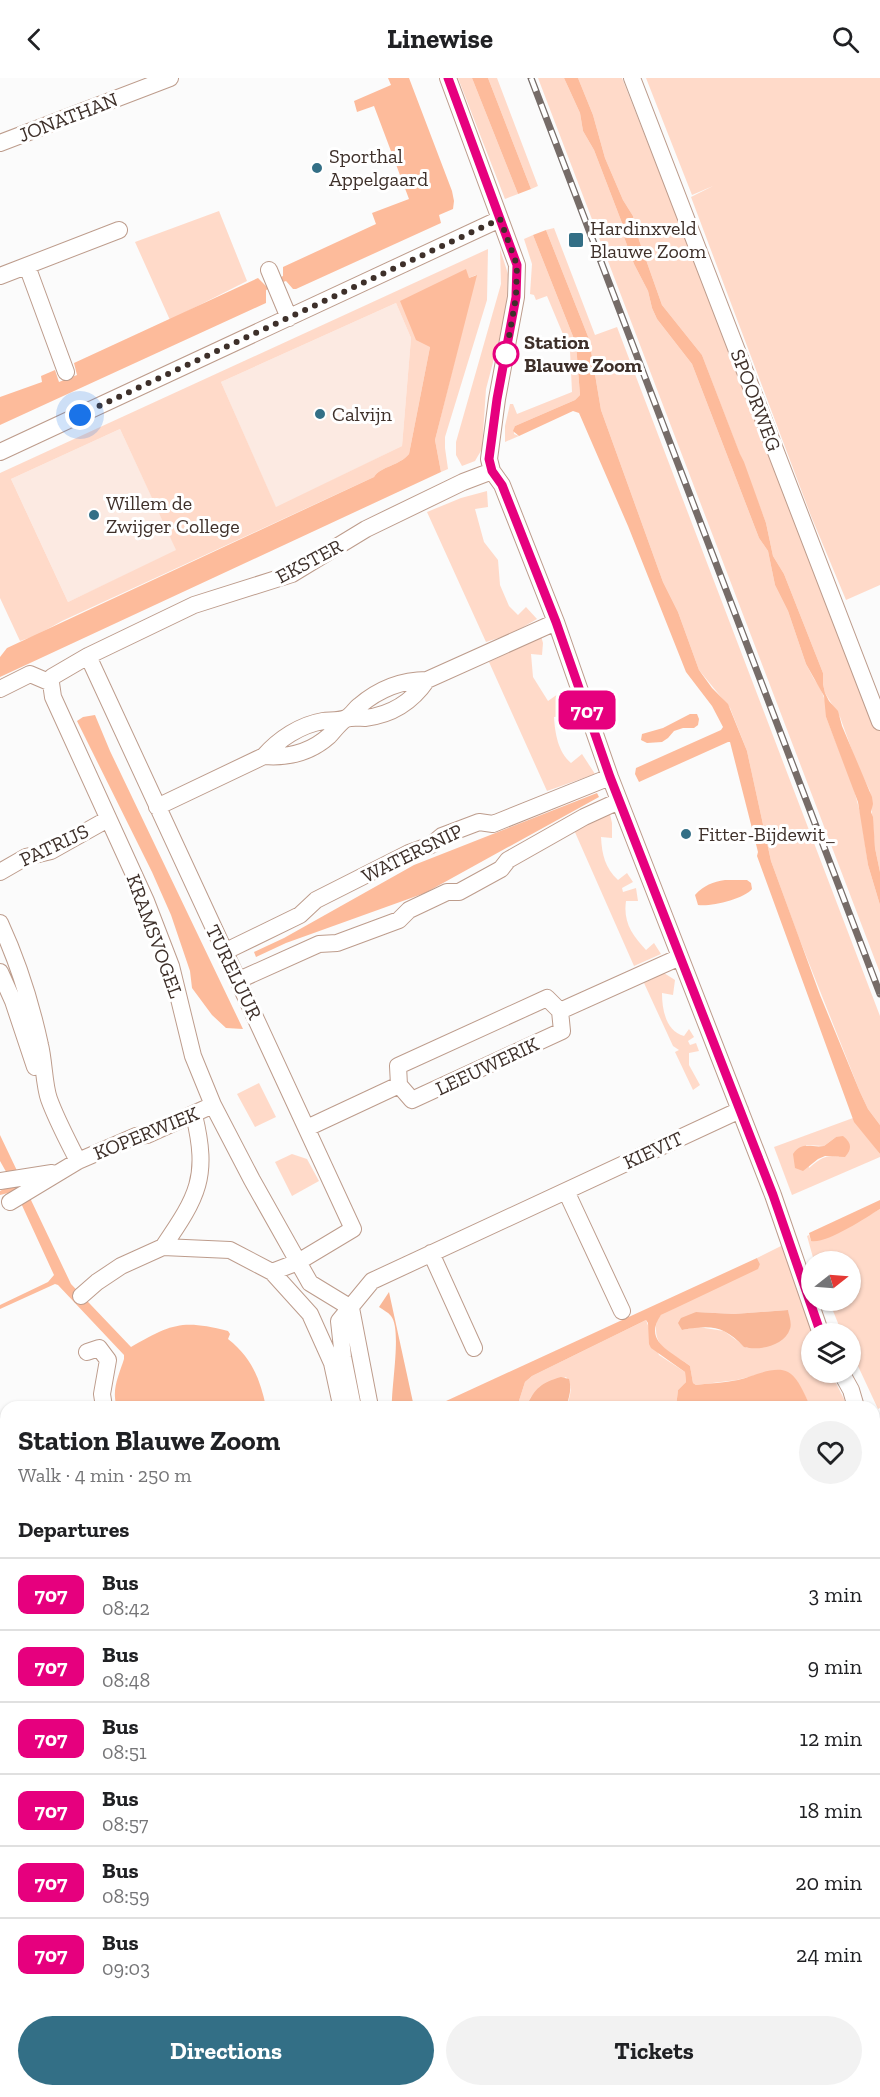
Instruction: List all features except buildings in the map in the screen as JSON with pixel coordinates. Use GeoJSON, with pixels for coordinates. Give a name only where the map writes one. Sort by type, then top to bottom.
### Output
{"type":"FeatureCollection","features":[{"type":"Feature","properties":{"kind":"street","name":"JONATHAN"},"geometry":{"type":"LineString","coordinates":[[0,143],[170,78]]}},
{"type":"Feature","properties":{"kind":"street"},"geometry":{"type":"LineString","coordinates":[[448,78],[517,265],[516,297],[497,399],[489,459],[492,471],[502,485],[556,622],[610,777],[773,1195],[818,1323]]}},
{"type":"Feature","properties":{"kind":"street","name":"SPOORWEG"},"geometry":{"type":"LineString","coordinates":[[632,78],[880,722]]}},
{"type":"Feature","properties":{"kind":"street"},"geometry":{"type":"LineString","coordinates":[[0,452],[500,219]]}},
{"type":"Feature","properties":{"kind":"street"},"geometry":{"type":"LineString","coordinates":[[0,276],[119,231]]}},
{"type":"Feature","properties":{"kind":"street"},"geometry":{"type":"LineString","coordinates":[[27,267],[66,372]]}},
{"type":"Feature","properties":{"kind":"street"},"geometry":{"type":"LineString","coordinates":[[269,270],[289,318]]}},
{"type":"Feature","properties":{"kind":"street","name":"EKSTER"},"geometry":{"type":"LineString","coordinates":[[88,656],[194,605],[292,574],[366,529],[463,482],[492,471]]}},
{"type":"Feature","properties":{"kind":"street"},"geometry":{"type":"LineString","coordinates":[[346,718],[374,694],[390,686],[413,680],[427,680],[556,622]]}},
{"type":"Feature","properties":{"kind":"street"},"geometry":{"type":"LineString","coordinates":[[0,689],[30,674],[51,683],[52,677],[88,656]]}},
{"type":"Feature","properties":{"kind":"street","name":"TURELUUR"},"geometry":{"type":"LineString","coordinates":[[88,656],[353,1229],[298,1262]]}},
{"type":"Feature","properties":{"kind":"street"},"geometry":{"type":"LineString","coordinates":[[157,807],[264,756],[288,735],[309,724],[375,716],[400,708],[420,691],[427,680]]}},
{"type":"Feature","properties":{"kind":"street","name":"KRAMSVOGEL"},"geometry":{"type":"LineString","coordinates":[[51,683],[53,697],[146,901],[171,966],[193,1056],[213,1105],[310,1283],[351,1308]]}},
{"type":"Feature","properties":{"kind":"street","name":"WATERSNIP"},"geometry":{"type":"LineString","coordinates":[[224,952],[300,915],[316,900],[430,845],[442,836],[479,822],[493,824],[610,777]]}},
{"type":"Feature","properties":{"kind":"street"},"geometry":{"type":"LineString","coordinates":[[239,980],[319,944],[337,943],[399,920],[409,910],[447,892],[459,892],[501,868],[508,860],[584,817],[620,801]]}},
{"type":"Feature","properties":{"kind":"street","name":"PATRIJS"},"geometry":{"type":"LineString","coordinates":[[0,872],[26,857],[51,851],[108,819]]}},
{"type":"Feature","properties":{"kind":"street","name":"KOPERWIEK"},"geometry":{"type":"LineString","coordinates":[[0,923],[27,993],[45,1069],[48,1096]]}},
{"type":"Feature","properties":{"kind":"street"},"geometry":{"type":"LineString","coordinates":[[560,1011],[680,957]]}},
{"type":"Feature","properties":{"kind":"street","name":"KOPERWIEK"},"geometry":{"type":"LineString","coordinates":[[0,972],[13,1001],[36,1071],[78,1161]]}},
{"type":"Feature","properties":{"kind":"street","name":"LEEUWERIK"},"geometry":{"type":"LineString","coordinates":[[547,998],[560,1011],[562,1031],[412,1100],[399,1085],[398,1066],[547,998]]}},
{"type":"Feature","properties":{"kind":"street"},"geometry":{"type":"LineString","coordinates":[[307,1128],[399,1085]]}},
{"type":"Feature","properties":{"kind":"street","name":"KOPERWIEK"},"geometry":{"type":"LineString","coordinates":[[14,1188],[62,1172],[78,1161],[136,1136],[147,1135],[213,1105]]}},
{"type":"Feature","properties":{"kind":"street","name":"KIEVIT"},"geometry":{"type":"LineString","coordinates":[[352,1401],[339,1321],[372,1281],[740,1110]]}},
{"type":"Feature","properties":{"kind":"street"},"geometry":{"type":"LineString","coordinates":[[163,1247],[184,1216],[199,1180],[202,1157],[194,1114]]}},
{"type":"Feature","properties":{"kind":"street"},"geometry":{"type":"LineString","coordinates":[[566,1191],[622,1311]]}},
{"type":"Feature","properties":{"kind":"street"},"geometry":{"type":"LineString","coordinates":[[81,1296],[121,1266],[163,1247],[230,1250],[272,1272],[310,1314],[332,1363],[340,1401]]}},
{"type":"Feature","properties":{"kind":"street"},"geometry":{"type":"LineString","coordinates":[[431,1253],[474,1347]]}},
{"type":"Feature","properties":{"kind":"street"},"geometry":{"type":"LineString","coordinates":[[272,1272],[298,1262]]}},
{"type":"Feature","properties":{"kind":"street"},"geometry":{"type":"LineString","coordinates":[[351,1308],[369,1401]]}},
{"type":"Feature","properties":{"kind":"street"},"geometry":{"type":"LineString","coordinates":[[87,1352],[99,1348],[108,1360],[102,1394],[103,1401]]}},
{"type":"Feature","properties":{"kind":"street"},"geometry":{"type":"LineString","coordinates":[[848,1383],[854,1401]]}},
{"type":"Feature","properties":{"kind":"shaded area"},"geometry":{"type":"Polygon","coordinates":[[[388,78],[409,78],[452,191],[453,209],[439,215],[441,223],[293,289],[286,281],[283,282],[281,277],[283,267],[376,224],[372,213],[409,199],[374,106],[357,112],[354,101],[391,85],[388,78]]]}},
{"type":"Feature","properties":{"kind":"shaded area"},"geometry":{"type":"Polygon","coordinates":[[[458,78],[472,78],[518,194],[505,199],[458,78]]]}},
{"type":"Feature","properties":{"kind":"shaded area"},"geometry":{"type":"Polygon","coordinates":[[[472,78],[488,78],[531,189],[518,194],[472,78]]]}},
{"type":"Feature","properties":{"kind":"shaded area"},"geometry":{"type":"Polygon","coordinates":[[[488,78],[497,78],[538,186],[531,189],[488,78]]]}},
{"type":"Feature","properties":{"kind":"shaded area"},"geometry":{"type":"Polygon","coordinates":[[[538,78],[564,78],[580,113],[583,131],[594,150],[622,223],[624,237],[634,264],[648,291],[652,308],[657,319],[692,364],[759,538],[768,551],[775,585],[788,611],[806,664],[820,687],[826,703],[826,717],[853,786],[861,816],[868,865],[880,905],[880,973],[538,78]]]}},
{"type":"Feature","properties":{"kind":"shaded area"},"geometry":{"type":"Polygon","coordinates":[[[564,78],[578,78],[593,115],[605,158],[623,200],[633,216],[662,305],[702,355],[744,462],[766,523],[773,556],[784,574],[823,673],[825,693],[838,711],[872,797],[871,812],[880,872],[880,905],[868,865],[858,802],[826,717],[824,696],[806,664],[788,611],[775,585],[768,551],[759,538],[692,364],[657,319],[652,308],[648,291],[634,264],[624,237],[622,223],[594,150],[583,131],[580,113],[564,78]]]}},
{"type":"Feature","properties":{"kind":"shaded area"},"geometry":{"type":"Polygon","coordinates":[[[578,78],[622,78],[880,730],[880,872],[875,848],[870,791],[858,767],[840,717],[825,693],[823,673],[784,574],[773,556],[766,523],[702,355],[662,305],[633,216],[623,200],[605,158],[593,115],[578,78]]]}},
{"type":"Feature","properties":{"kind":"shaded area"},"geometry":{"type":"Polygon","coordinates":[[[646,78],[880,78],[880,585],[846,600],[811,516],[691,197],[713,186],[692,195],[646,78]]]}},
{"type":"Feature","properties":{"kind":"shaded area"},"geometry":{"type":"Polygon","coordinates":[[[219,211],[247,281],[170,320],[135,242],[219,211]]]}},
{"type":"Feature","properties":{"kind":"shaded area"},"geometry":{"type":"Polygon","coordinates":[[[554,228],[595,335],[617,327],[880,1016],[880,1125],[868,1109],[860,1092],[771,861],[747,751],[730,708],[699,670],[678,612],[663,582],[601,410],[589,339],[546,230],[554,228]]]}},
{"type":"Feature","properties":{"kind":"shaded area"},"geometry":{"type":"Polygon","coordinates":[[[546,230],[589,339],[601,410],[663,582],[678,612],[699,670],[728,704],[747,751],[771,861],[820,995],[860,1092],[868,1109],[880,1125],[880,1154],[854,1122],[757,856],[758,852],[730,742],[639,782],[635,774],[636,768],[721,730],[723,727],[712,706],[686,672],[628,526],[579,413],[573,411],[519,436],[513,431],[515,426],[575,400],[580,395],[576,344],[533,235],[546,230]]]}},
{"type":"Feature","properties":{"kind":"shaded area"},"geometry":{"type":"Polygon","coordinates":[[[533,235],[576,344],[580,395],[575,400],[515,426],[514,434],[519,436],[505,442],[505,426],[510,404],[513,404],[517,414],[572,392],[570,351],[547,296],[536,300],[534,295],[530,294],[532,264],[524,239],[533,235]]]}},
{"type":"Feature","properties":{"kind":"shaded area"},"geometry":{"type":"Polygon","coordinates":[[[488,249],[487,300],[445,437],[448,469],[441,472],[435,440],[476,275],[469,278],[430,347],[409,454],[405,458],[381,470],[374,477],[20,641],[0,598],[0,473],[488,249]],[[396,303],[221,382],[276,507],[402,446],[411,338],[396,303]],[[120,429],[11,479],[68,602],[176,550],[120,429]]]}},
{"type":"Feature","properties":{"kind":"shaded area"},"geometry":{"type":"Polygon","coordinates":[[[500,249],[508,274],[506,313],[486,389],[482,449],[475,461],[462,466],[456,455],[456,442],[501,284],[500,249]]]}},
{"type":"Feature","properties":{"kind":"shaded area"},"geometry":{"type":"Polygon","coordinates":[[[466,269],[469,278],[477,275],[435,440],[441,472],[0,677],[0,657],[7,648],[374,477],[381,470],[405,458],[409,454],[430,347],[416,340],[400,301],[466,269]]]}},
{"type":"Feature","properties":{"kind":"shaded area"},"geometry":{"type":"Polygon","coordinates":[[[258,278],[269,289],[266,290],[266,303],[0,425],[0,397],[42,382],[41,376],[55,370],[59,382],[77,375],[74,363],[258,278]]]}},
{"type":"Feature","properties":{"kind":"shaded area","name":"Calvijn"},"geometry":{"type":"Polygon","coordinates":[[[396,303],[411,338],[402,446],[276,508],[221,382],[396,303]]]}},
{"type":"Feature","properties":{"kind":"shaded area","name":"Willem de Zwijger College"},"geometry":{"type":"Polygon","coordinates":[[[120,429],[177,551],[68,602],[11,479],[120,429]]]}},
{"type":"Feature","properties":{"kind":"shaded area"},"geometry":{"type":"Polygon","coordinates":[[[487,491],[488,507],[475,509],[484,542],[498,560],[500,585],[509,606],[518,615],[526,607],[537,619],[511,634],[486,642],[427,512],[461,498],[487,491]]]}},
{"type":"Feature","properties":{"kind":"shaded area"},"geometry":{"type":"Polygon","coordinates":[[[541,636],[542,655],[531,654],[533,677],[548,701],[558,694],[566,703],[567,716],[554,717],[560,748],[571,763],[582,754],[595,774],[547,791],[489,662],[541,636]]]}},
{"type":"Feature","properties":{"kind":"shaded area"},"geometry":{"type":"Polygon","coordinates":[[[690,714],[697,714],[699,719],[698,725],[694,728],[674,731],[662,742],[647,743],[641,740],[642,734],[663,728],[690,714]]]}},
{"type":"Feature","properties":{"kind":"shaded area"},"geometry":{"type":"Polygon","coordinates":[[[95,715],[243,1029],[226,1028],[212,1015],[192,988],[190,971],[171,915],[77,721],[83,717],[95,715]]]}},
{"type":"Feature","properties":{"kind":"shaded area"},"geometry":{"type":"Polygon","coordinates":[[[597,793],[599,797],[425,893],[286,943],[256,957],[254,952],[284,938],[414,865],[597,793]]]}},
{"type":"Feature","properties":{"kind":"shaded area"},"geometry":{"type":"Polygon","coordinates":[[[610,814],[612,838],[601,837],[605,861],[618,880],[627,873],[633,882],[622,888],[623,892],[636,888],[638,901],[626,901],[627,922],[646,950],[654,943],[661,954],[634,966],[574,830],[610,814]]]}},
{"type":"Feature","properties":{"kind":"shaded area"},"geometry":{"type":"Polygon","coordinates":[[[725,880],[747,880],[751,883],[752,889],[727,902],[698,905],[695,895],[698,892],[709,884],[725,880]]]}},
{"type":"Feature","properties":{"kind":"shaded area"},"geometry":{"type":"Polygon","coordinates":[[[664,973],[675,980],[673,995],[662,993],[666,1019],[673,1030],[684,1036],[689,1029],[694,1037],[688,1041],[690,1045],[696,1043],[699,1051],[689,1053],[689,1065],[700,1085],[693,1090],[675,1052],[679,1050],[673,1046],[644,983],[664,973]]]}},
{"type":"Feature","properties":{"kind":"shaded area"},"geometry":{"type":"Polygon","coordinates":[[[259,1083],[276,1117],[255,1127],[237,1094],[259,1083]]]}},
{"type":"Feature","properties":{"kind":"shaded area"},"geometry":{"type":"Polygon","coordinates":[[[853,1118],[880,1157],[792,1195],[774,1147],[853,1118]],[[836,1137],[824,1146],[806,1145],[809,1168],[823,1158],[839,1157],[836,1137]]]}},
{"type":"Feature","properties":{"kind":"shaded area"},"geometry":{"type":"Polygon","coordinates":[[[0,1135],[71,1284],[131,1347],[157,1333],[177,1326],[199,1325],[228,1331],[230,1334],[228,1339],[249,1361],[254,1370],[264,1401],[115,1401],[115,1389],[124,1355],[58,1285],[55,1284],[0,1309],[0,1305],[48,1282],[54,1275],[20,1201],[12,1192],[0,1195],[0,1191],[13,1184],[0,1161],[0,1135]]]}},
{"type":"Feature","properties":{"kind":"shaded area"},"geometry":{"type":"Polygon","coordinates":[[[843,1136],[850,1146],[845,1157],[825,1156],[803,1171],[795,1168],[793,1154],[796,1150],[807,1146],[824,1146],[836,1137],[843,1136]]]}},
{"type":"Feature","properties":{"kind":"shaded area"},"geometry":{"type":"Polygon","coordinates":[[[292,1154],[307,1159],[319,1181],[292,1196],[275,1162],[292,1154]]]}},
{"type":"Feature","properties":{"kind":"shaded area"},"geometry":{"type":"Polygon","coordinates":[[[880,1200],[880,1209],[856,1224],[826,1239],[811,1241],[809,1233],[880,1200]]]}},
{"type":"Feature","properties":{"kind":"shaded area"},"geometry":{"type":"Polygon","coordinates":[[[880,1209],[880,1401],[874,1401],[861,1372],[861,1323],[838,1323],[833,1311],[861,1311],[861,1251],[811,1251],[807,1236],[809,1235],[811,1241],[831,1236],[880,1209]]]}},
{"type":"Feature","properties":{"kind":"shaded area"},"geometry":{"type":"Polygon","coordinates":[[[783,1245],[801,1300],[801,1311],[805,1311],[809,1323],[801,1323],[801,1383],[836,1383],[845,1401],[808,1401],[797,1381],[784,1371],[776,1370],[737,1380],[696,1385],[693,1383],[690,1366],[667,1351],[659,1342],[656,1326],[661,1315],[760,1264],[757,1258],[783,1245]],[[788,1310],[734,1314],[696,1312],[682,1330],[698,1327],[724,1331],[747,1348],[760,1347],[781,1339],[790,1329],[788,1310]]]}},
{"type":"Feature","properties":{"kind":"shaded area"},"geometry":{"type":"Polygon","coordinates":[[[757,1258],[760,1264],[758,1269],[661,1315],[656,1324],[657,1339],[668,1351],[690,1366],[693,1383],[696,1385],[733,1381],[782,1370],[795,1378],[808,1401],[677,1401],[678,1390],[686,1382],[685,1372],[651,1348],[646,1320],[532,1376],[525,1382],[519,1401],[446,1401],[757,1258]]]}},
{"type":"Feature","properties":{"kind":"shaded area"},"geometry":{"type":"Polygon","coordinates":[[[389,1292],[413,1401],[392,1401],[396,1333],[391,1316],[379,1307],[389,1292]]]}},
{"type":"Feature","properties":{"kind":"shaded area"},"geometry":{"type":"Polygon","coordinates":[[[788,1310],[791,1324],[787,1335],[777,1343],[764,1348],[744,1347],[730,1334],[716,1328],[701,1327],[682,1330],[678,1323],[681,1318],[696,1312],[734,1314],[788,1310]]]}},
{"type":"Feature","properties":{"kind":"shaded area"},"geometry":{"type":"Polygon","coordinates":[[[646,1320],[659,1355],[685,1372],[686,1382],[678,1390],[677,1401],[568,1401],[571,1388],[566,1377],[531,1397],[529,1401],[519,1401],[525,1382],[532,1376],[646,1320]]]}},
{"type":"Feature","properties":{"kind":"shaded area"},"geometry":{"type":"Polygon","coordinates":[[[561,1377],[569,1379],[570,1393],[568,1401],[529,1401],[539,1387],[561,1377]]]}},
{"type":"Feature","properties":{"kind":"railway"},"geometry":{"type":"LineString","coordinates":[[531,78],[880,994]]}},
{"type":"Feature","properties":{"kind":"bus line","name":"707"},"geometry":{"type":"LineString","coordinates":[[448,78],[517,265],[516,297],[497,399],[489,459],[492,471],[502,485],[556,622],[610,777],[773,1195],[817,1323]]}},
{"type":"Feature","properties":{"kind":"place","name":"Sporthal Appelgaard"},"geometry":{"type":"Point","coordinates":[317,168]}},
{"type":"Feature","properties":{"kind":"place","name":"Hardinxveld Blauwe Zoom"},"geometry":{"type":"Point","coordinates":[576,240]}},
{"type":"Feature","properties":{"kind":"place","name":"Station Blauwe Zoom"},"geometry":{"type":"Point","coordinates":[506,354]}},
{"type":"Feature","properties":{"kind":"place","name":"Calvijn"},"geometry":{"type":"Point","coordinates":[320,414]}},
{"type":"Feature","properties":{"kind":"place","name":"Willem de Zwijger College"},"geometry":{"type":"Point","coordinates":[94,515]}},
{"type":"Feature","properties":{"kind":"place","name":"Fitter-Bijdewit_"},"geometry":{"type":"Point","coordinates":[686,834]}},
{"type":"Feature","properties":{"kind":"route"},"geometry":{"type":"LineString","coordinates":[[80,415],[500,219],[517,265],[516,297],[506,354]]}}]}
